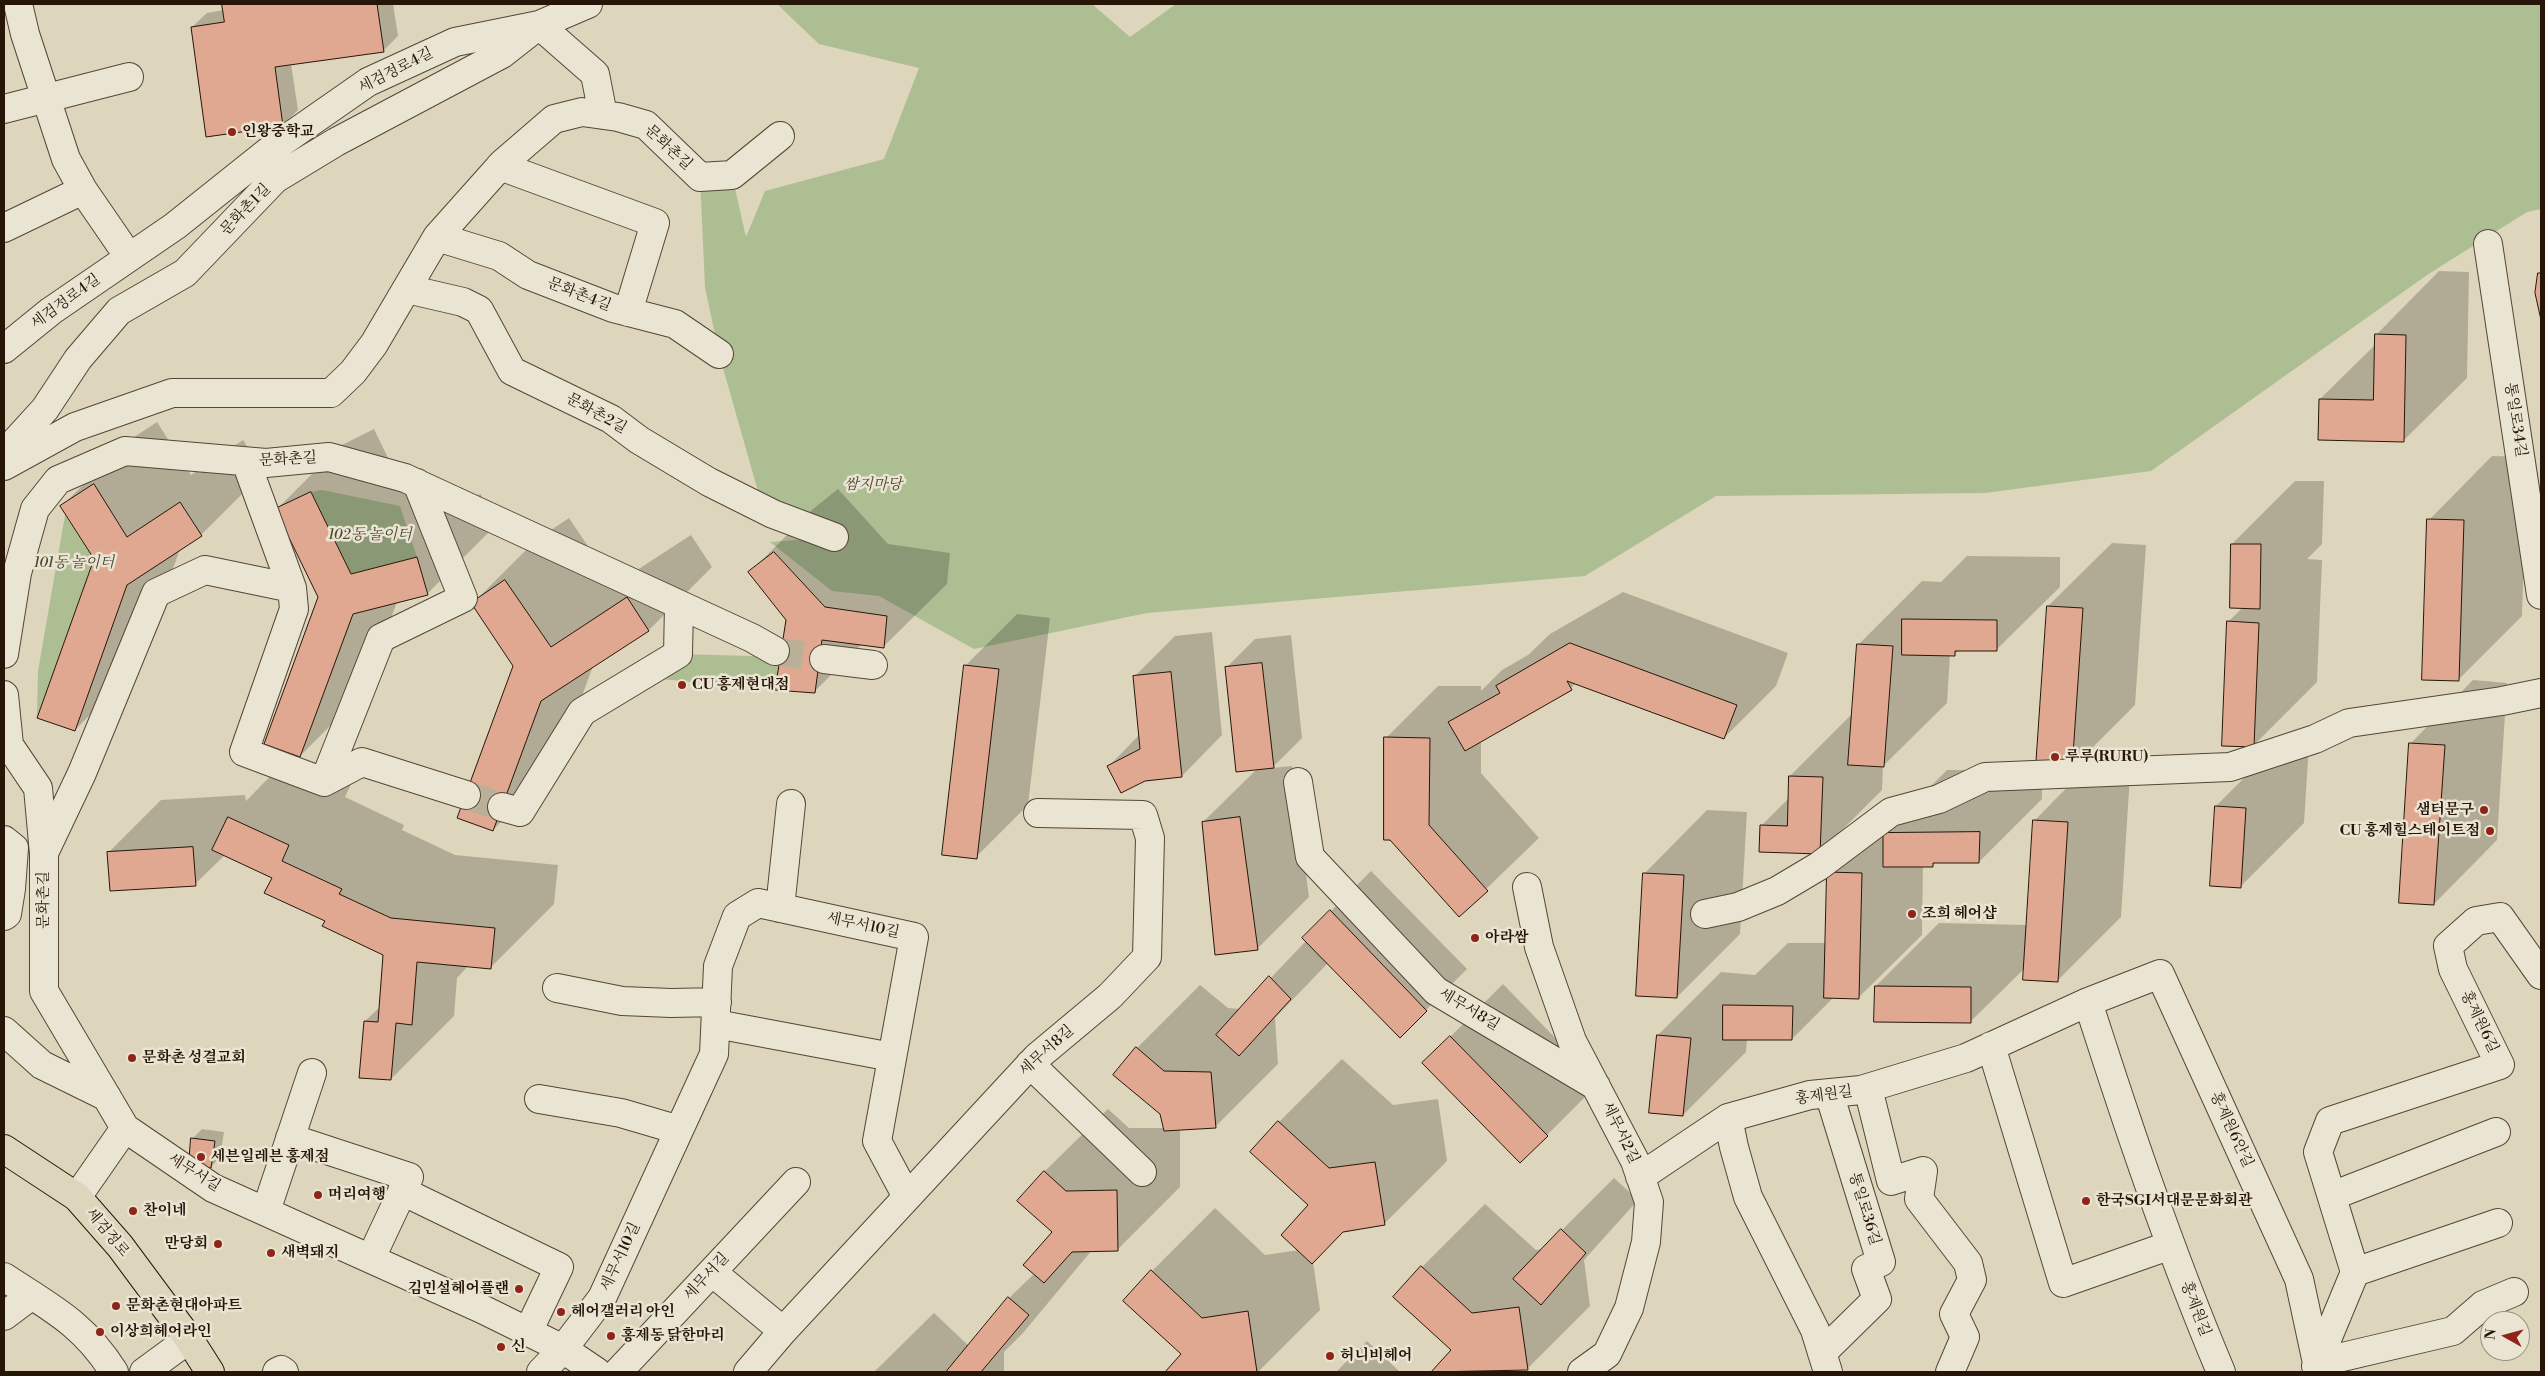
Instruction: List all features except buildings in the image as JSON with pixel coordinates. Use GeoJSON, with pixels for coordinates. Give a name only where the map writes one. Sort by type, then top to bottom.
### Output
{"type":"FeatureCollection","features":[{"type":"Feature","properties":{"kind":"main road","name":"세검정로"},"geometry":{"type":"LineString","coordinates":[[4,1149],[77,1197],[120,1246],[189,1339],[210,1372]]}},
{"type":"Feature","properties":{"kind":"street"},"geometry":{"type":"LineString","coordinates":[[18,4],[25,34],[66,159],[82,190],[129,257]]}},
{"type":"Feature","properties":{"kind":"street","name":"세검정로4길"},"geometry":{"type":"LineString","coordinates":[[4,349],[51,311],[175,226],[269,151],[368,82],[455,42],[539,24],[588,4]]}},
{"type":"Feature","properties":{"kind":"street"},"geometry":{"type":"LineString","coordinates":[[539,24],[595,74],[602,115]]}},
{"type":"Feature","properties":{"kind":"street","name":"문화촌1길"},"geometry":{"type":"LineString","coordinates":[[4,454],[45,410],[78,359],[119,311],[186,273],[275,180],[336,142],[502,54],[539,24]]}},
{"type":"Feature","properties":{"kind":"street"},"geometry":{"type":"LineString","coordinates":[[4,109],[129,77]]}},
{"type":"Feature","properties":{"kind":"street","name":"문화촌길"},"geometry":{"type":"LineString","coordinates":[[4,466],[74,427],[172,392],[331,393],[353,372],[374,344],[437,237],[500,166],[554,119],[582,112],[646,124],[700,177],[732,175],[780,136]]}},
{"type":"Feature","properties":{"kind":"street"},"geometry":{"type":"LineString","coordinates":[[500,166],[655,223],[628,312]]}},
{"type":"Feature","properties":{"kind":"street"},"geometry":{"type":"LineString","coordinates":[[4,228],[82,190]]}},
{"type":"Feature","properties":{"kind":"street","name":"문화촌4길"},"geometry":{"type":"LineString","coordinates":[[437,237],[499,256],[528,275],[628,312],[675,324],[719,354]]}},
{"type":"Feature","properties":{"kind":"street","name":"통일로34길"},"geometry":{"type":"LineString","coordinates":[[2488,244],[2541,596]]}},
{"type":"Feature","properties":{"kind":"street","name":"문화촌2길"},"geometry":{"type":"LineString","coordinates":[[407,289],[463,302],[479,310],[512,371],[611,419],[639,440],[716,486],[773,514],[834,537]]}},
{"type":"Feature","properties":{"kind":"street","name":"문화촌길"},"geometry":{"type":"LineString","coordinates":[[4,654],[17,574],[35,509],[58,480],[125,451],[266,463],[329,457],[405,478],[679,605],[759,648]]}},
{"type":"Feature","properties":{"kind":"street"},"geometry":{"type":"LineString","coordinates":[[246,462],[292,588],[294,610],[244,752],[324,782],[362,762],[466,795]]}},
{"type":"Feature","properties":{"kind":"street"},"geometry":{"type":"LineString","coordinates":[[324,782],[381,638],[463,598],[417,483]]}},
{"type":"Feature","properties":{"kind":"street"},"geometry":{"type":"LineString","coordinates":[[44,854],[82,773],[156,594],[205,570],[292,588]]}},
{"type":"Feature","properties":{"kind":"street"},"geometry":{"type":"LineString","coordinates":[[502,806],[520,812],[582,712],[678,654],[679,605]]}},
{"type":"Feature","properties":{"kind":"street"},"geometry":{"type":"LineString","coordinates":[[824,659],[874,665]]}},
{"type":"Feature","properties":{"kind":"street"},"geometry":{"type":"LineString","coordinates":[[1705,914],[1738,908],[1777,891],[1819,866],[1890,812],[1939,799],[1985,777],[2230,767],[2315,739],[2349,723],[2502,701],[2541,693]]}},
{"type":"Feature","properties":{"kind":"street","name":"문화촌길"},"geometry":{"type":"LineString","coordinates":[[4,695],[10,745],[38,788],[44,854],[44,991],[125,1128]]}},
{"type":"Feature","properties":{"kind":"street","name":"세무서8길"},"geometry":{"type":"LineString","coordinates":[[1298,782],[1310,857],[1436,991],[1596,1086]]}},
{"type":"Feature","properties":{"kind":"street"},"geometry":{"type":"LineString","coordinates":[[780,908],[791,804]]}},
{"type":"Feature","properties":{"kind":"street","name":"세무서8길"},"geometry":{"type":"LineString","coordinates":[[748,1372],[783,1331],[1030,1064],[1110,996],[1146,957],[1150,838],[1143,815],[1038,813]]}},
{"type":"Feature","properties":{"kind":"street","name":"문화촌길"},"geometry":{"type":"LineString","coordinates":[[4,840],[14,848],[11,889],[7,914],[4,916]]}},
{"type":"Feature","properties":{"kind":"street","name":"세무서2길"},"geometry":{"type":"LineString","coordinates":[[1528,887],[1539,948],[1572,1041],[1635,1161],[1648,1202],[1646,1242],[1629,1308],[1607,1354],[1582,1372]]}},
{"type":"Feature","properties":{"kind":"street","name":"세무서10길"},"geometry":{"type":"LineString","coordinates":[[541,1372],[563,1349],[602,1298],[714,1054],[718,966],[737,916],[758,903],[914,937],[877,1142],[907,1197]]}},
{"type":"Feature","properties":{"kind":"street","name":"홍제원6길"},"geometry":{"type":"LineString","coordinates":[[2355,1272],[2318,1152],[2330,1121],[2500,1065],[2453,969],[2448,946],[2476,921],[2500,917],[2541,975]]}},
{"type":"Feature","properties":{"kind":"street","name":"홍제원6안길"},"geometry":{"type":"LineString","coordinates":[[2088,1002],[2160,974],[2299,1279],[2315,1368]]}},
{"type":"Feature","properties":{"kind":"street"},"geometry":{"type":"LineString","coordinates":[[557,988],[622,1000],[671,1003],[892,1057]]}},
{"type":"Feature","properties":{"kind":"street","name":"홍제원길"},"geometry":{"type":"LineString","coordinates":[[1640,1177],[1728,1118],[1810,1094],[1868,1088],[1966,1058],[2088,1002],[2124,1117],[2171,1245],[2221,1372]]}},
{"type":"Feature","properties":{"kind":"street"},"geometry":{"type":"LineString","coordinates":[[4,1031],[42,1065],[107,1097]]}},
{"type":"Feature","properties":{"kind":"street"},"geometry":{"type":"LineString","coordinates":[[1990,1046],[2063,1283],[2171,1245]]}},
{"type":"Feature","properties":{"kind":"street"},"geometry":{"type":"LineString","coordinates":[[1030,1064],[1142,1172]]}},
{"type":"Feature","properties":{"kind":"street"},"geometry":{"type":"LineString","coordinates":[[266,1211],[312,1073]]}},
{"type":"Feature","properties":{"kind":"street"},"geometry":{"type":"LineString","coordinates":[[1868,1088],[1891,1181],[1923,1171],[1919,1199],[1968,1263],[1972,1280],[1954,1314],[1965,1337],[1950,1372]]}},
{"type":"Feature","properties":{"kind":"street","name":"통일로36길"},"geometry":{"type":"LineString","coordinates":[[1825,1363],[1877,1299],[1866,1269],[1880,1262],[1829,1093]]}},
{"type":"Feature","properties":{"kind":"street"},"geometry":{"type":"LineString","coordinates":[[539,1098],[621,1113],[679,1130]]}},
{"type":"Feature","properties":{"kind":"street","name":"통일로36길"},"geometry":{"type":"LineString","coordinates":[[1728,1118],[1748,1196],[1815,1330],[1825,1363]]}},
{"type":"Feature","properties":{"kind":"street"},"geometry":{"type":"LineString","coordinates":[[77,1197],[125,1128]]}},
{"type":"Feature","properties":{"kind":"street","name":"세무서길"},"geometry":{"type":"LineString","coordinates":[[125,1128],[213,1188],[371,1258],[528,1332],[563,1349],[597,1372]]}},
{"type":"Feature","properties":{"kind":"street"},"geometry":{"type":"LineString","coordinates":[[2332,1196],[2496,1132]]}},
{"type":"Feature","properties":{"kind":"street"},"geometry":{"type":"LineString","coordinates":[[290,1138],[409,1177],[371,1258]]}},
{"type":"Feature","properties":{"kind":"street","name":"세무서길"},"geometry":{"type":"LineString","coordinates":[[618,1372],[796,1182]]}},
{"type":"Feature","properties":{"kind":"street"},"geometry":{"type":"LineString","coordinates":[[402,1191],[559,1267],[528,1332]]}},
{"type":"Feature","properties":{"kind":"street"},"geometry":{"type":"LineString","coordinates":[[2315,1368],[2355,1272],[2498,1223]]}},
{"type":"Feature","properties":{"kind":"street"},"geometry":{"type":"LineString","coordinates":[[712,1272],[783,1331]]}},
{"type":"Feature","properties":{"kind":"street"},"geometry":{"type":"LineString","coordinates":[[4,1277],[64,1315],[100,1349],[114,1372]]}},
{"type":"Feature","properties":{"kind":"street"},"geometry":{"type":"LineString","coordinates":[[2315,1368],[2453,1331],[2483,1306],[2514,1292]]}},
{"type":"Feature","properties":{"kind":"street"},"geometry":{"type":"LineString","coordinates":[[4,1316],[32,1295]]}},
{"type":"Feature","properties":{"kind":"street"},"geometry":{"type":"LineString","coordinates":[[144,1372],[189,1339]]}},
{"type":"Feature","properties":{"kind":"street"},"geometry":{"type":"LineString","coordinates":[[277,1372],[281,1370],[284,1372]]}},
{"type":"Feature","properties":{"kind":"green space","name":"쌈지마당"},"geometry":{"type":"Polygon","coordinates":[[[777,4],[1092,4],[1130,37],[1176,4],[2541,4],[2541,209],[2527,212],[2427,275],[2151,471],[1985,493],[1716,496],[1585,576],[1147,613],[974,649],[879,596],[832,591],[770,542],[833,537],[763,509],[719,354],[705,287],[700,177],[732,175],[746,237],[765,191],[884,159],[919,68],[819,44],[777,4]]]}},
{"type":"Feature","properties":{"kind":"green space","name":"102동 놀이터"},"geometry":{"type":"Polygon","coordinates":[[[322,490],[400,506],[417,557],[351,574],[311,492],[322,490]]]}},
{"type":"Feature","properties":{"kind":"green space","name":"101동 놀이터"},"geometry":{"type":"Polygon","coordinates":[[[65,515],[94,559],[37,718],[38,671],[65,515]]]}},
{"type":"Feature","properties":{"kind":"green space"},"geometry":{"type":"Polygon","coordinates":[[[780,653],[775,690],[650,678],[678,654],[750,656],[780,653]]]}},
{"type":"Feature","properties":{"kind":"tunnel"},"geometry":{"type":"LineString","coordinates":[[775,651],[824,659]]}},
{"type":"Feature","properties":{"kind":"tunnel"},"geometry":{"type":"LineString","coordinates":[[466,795],[502,807]]}},
{"type":"Feature","properties":{"kind":"place","name":"인왕중학교"},"geometry":{"type":"Point","coordinates":[232,132]}},
{"type":"Feature","properties":{"kind":"place","name":"CU 홍제현대점"},"geometry":{"type":"Point","coordinates":[682,685]}},
{"type":"Feature","properties":{"kind":"place","name":"루루(RURU)"},"geometry":{"type":"Point","coordinates":[2055,757]}},
{"type":"Feature","properties":{"kind":"place","name":"샘터문구"},"geometry":{"type":"Point","coordinates":[2484,810]}},
{"type":"Feature","properties":{"kind":"place","name":"CU 홍제힐스테이트점"},"geometry":{"type":"Point","coordinates":[2490,831]}},
{"type":"Feature","properties":{"kind":"place","name":"조희 헤어샵"},"geometry":{"type":"Point","coordinates":[1912,914]}},
{"type":"Feature","properties":{"kind":"place","name":"아라쌈"},"geometry":{"type":"Point","coordinates":[1475,938]}},
{"type":"Feature","properties":{"kind":"place","name":"문화촌 성결교회"},"geometry":{"type":"Point","coordinates":[132,1058]}},
{"type":"Feature","properties":{"kind":"place","name":"세븐일레븐 홍제점"},"geometry":{"type":"Point","coordinates":[201,1157]}},
{"type":"Feature","properties":{"kind":"place","name":"머리여행"},"geometry":{"type":"Point","coordinates":[318,1195]}},
{"type":"Feature","properties":{"kind":"place","name":"한국SGI서대문문화회관"},"geometry":{"type":"Point","coordinates":[2086,1201]}},
{"type":"Feature","properties":{"kind":"place","name":"찬이네"},"geometry":{"type":"Point","coordinates":[133,1211]}},
{"type":"Feature","properties":{"kind":"place","name":"만당회"},"geometry":{"type":"Point","coordinates":[218,1244]}},
{"type":"Feature","properties":{"kind":"place","name":"새벽돼지"},"geometry":{"type":"Point","coordinates":[271,1253]}},
{"type":"Feature","properties":{"kind":"place","name":"김민설헤어플랜"},"geometry":{"type":"Point","coordinates":[519,1289]}},
{"type":"Feature","properties":{"kind":"place","name":"문화촌현대아파트"},"geometry":{"type":"Point","coordinates":[116,1306]}},
{"type":"Feature","properties":{"kind":"place","name":"헤어갤러리 아인"},"geometry":{"type":"Point","coordinates":[561,1312]}},
{"type":"Feature","properties":{"kind":"place","name":"이상희헤어라인"},"geometry":{"type":"Point","coordinates":[100,1332]}},
{"type":"Feature","properties":{"kind":"place","name":"홍제동 닭한마리"},"geometry":{"type":"Point","coordinates":[611,1336]}},
{"type":"Feature","properties":{"kind":"place","name":"신"},"geometry":{"type":"Point","coordinates":[501,1347]}},
{"type":"Feature","properties":{"kind":"place","name":"허니비헤어"},"geometry":{"type":"Point","coordinates":[1330,1356]}}]}
